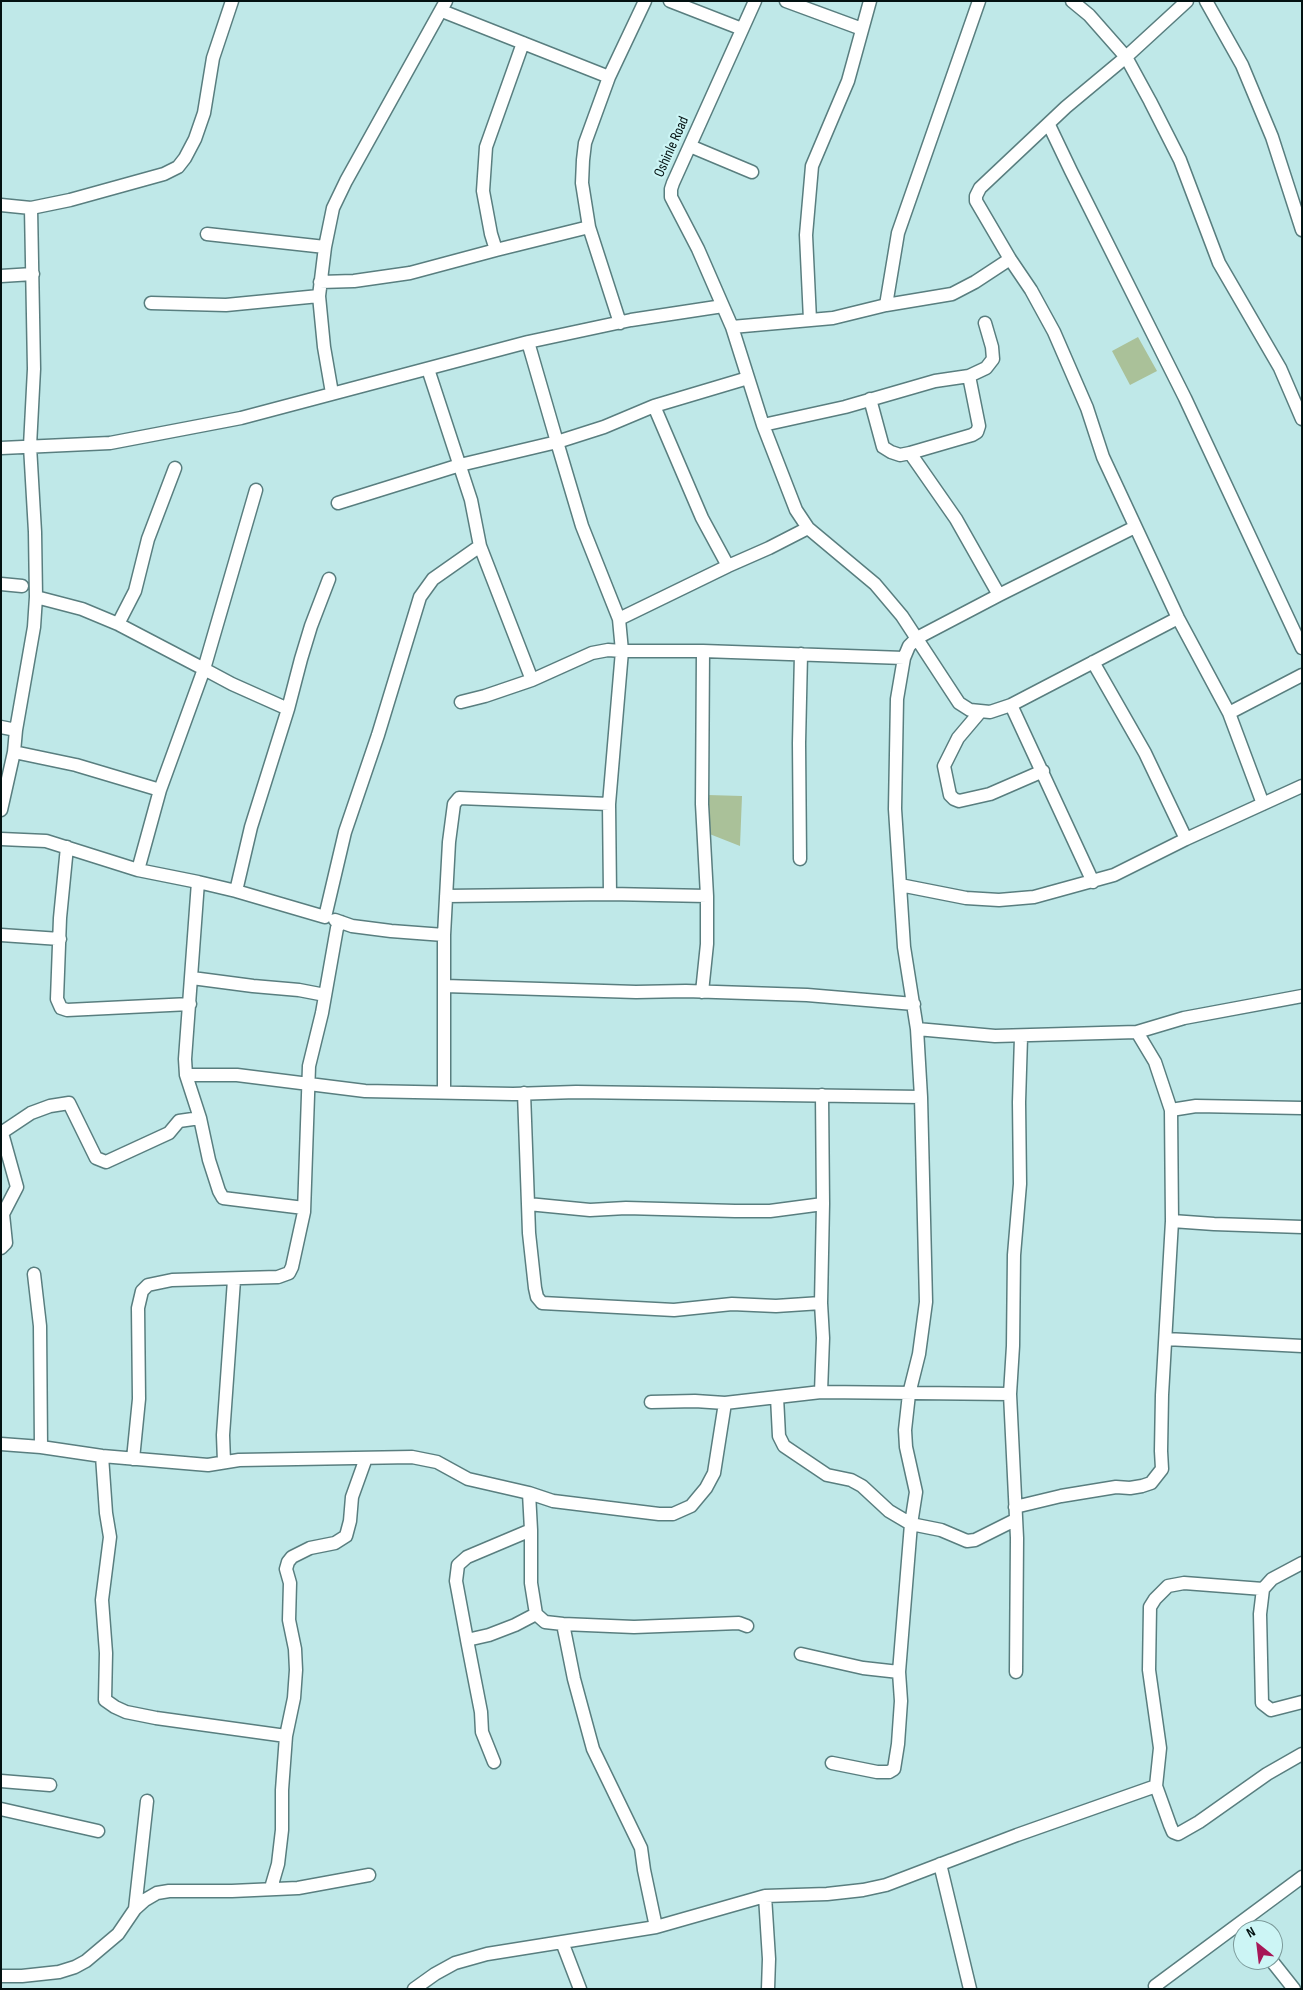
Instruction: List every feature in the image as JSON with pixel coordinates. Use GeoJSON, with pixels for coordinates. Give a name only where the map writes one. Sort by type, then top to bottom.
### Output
{"type":"FeatureCollection","features":[{"type":"Feature","properties":{"kind":"street"},"geometry":{"type":"LineString","coordinates":[[1,205],[31,208],[70,200],[164,174],[178,167],[195,139],[204,113],[213,58],[232,1]]}},
{"type":"Feature","properties":{"kind":"street"},"geometry":{"type":"LineString","coordinates":[[620,323],[589,227],[582,183],[585,143],[610,77],[645,1]]}},
{"type":"Feature","properties":{"kind":"street"},"geometry":{"type":"LineString","coordinates":[[670,1],[742,29]]}},
{"type":"Feature","properties":{"kind":"street","name":"Oshinle Road"},"geometry":{"type":"LineString","coordinates":[[755,1],[673,183],[671,197],[698,249],[732,327],[763,425],[796,510],[808,528],[875,584],[902,616],[959,703],[970,710],[980,712]]}},
{"type":"Feature","properties":{"kind":"street"},"geometry":{"type":"LineString","coordinates":[[786,1],[862,29]]}},
{"type":"Feature","properties":{"kind":"street"},"geometry":{"type":"LineString","coordinates":[[810,320],[806,235],[812,166],[848,81],[870,1]]}},
{"type":"Feature","properties":{"kind":"street"},"geometry":{"type":"LineString","coordinates":[[886,305],[898,233],[979,1]]}},
{"type":"Feature","properties":{"kind":"street"},"geometry":{"type":"LineString","coordinates":[[1072,1],[1088,15],[1126,58],[1150,100],[1180,160],[1219,263],[1280,368],[1301,417]]}},
{"type":"Feature","properties":{"kind":"street"},"geometry":{"type":"LineString","coordinates":[[1187,1],[1126,58],[1066,107],[980,188],[976,201],[1010,259],[1031,290],[1058,340],[1084,400],[1103,457],[1178,618],[1229,713],[1263,804]]}},
{"type":"Feature","properties":{"kind":"street"},"geometry":{"type":"LineString","coordinates":[[1206,1],[1242,65],[1272,137],[1302,230]]}},
{"type":"Feature","properties":{"kind":"street"},"geometry":{"type":"LineString","coordinates":[[332,393],[324,347],[319,296],[325,247],[333,208],[346,181],[444,6],[523,43],[610,77]]}},
{"type":"Feature","properties":{"kind":"street"},"geometry":{"type":"LineString","coordinates":[[496,250],[483,191],[486,147],[523,43]]}},
{"type":"Feature","properties":{"kind":"street"},"geometry":{"type":"LineString","coordinates":[[1049,125],[1185,398],[1302,648]]}},
{"type":"Feature","properties":{"kind":"street"},"geometry":{"type":"LineString","coordinates":[[690,146],[752,172]]}},
{"type":"Feature","properties":{"kind":"street"},"geometry":{"type":"LineString","coordinates":[[1,810],[14,752],[16,730],[34,627],[36,597],[35,532],[30,446],[34,369],[31,208]]}},
{"type":"Feature","properties":{"kind":"street"},"geometry":{"type":"LineString","coordinates":[[320,282],[354,281],[410,273],[589,227]]}},
{"type":"Feature","properties":{"kind":"street"},"geometry":{"type":"LineString","coordinates":[[207,234],[325,247]]}},
{"type":"Feature","properties":{"kind":"street"},"geometry":{"type":"LineString","coordinates":[[732,327],[833,318],[886,305],[952,294],[975,282],[1010,259]]}},
{"type":"Feature","properties":{"kind":"street"},"geometry":{"type":"LineString","coordinates":[[1,276],[33,274]]}},
{"type":"Feature","properties":{"kind":"street"},"geometry":{"type":"LineString","coordinates":[[151,303],[226,305],[319,296]]}},
{"type":"Feature","properties":{"kind":"street"},"geometry":{"type":"LineString","coordinates":[[1,448],[110,443],[241,418],[528,342],[620,323],[723,306]]}},
{"type":"Feature","properties":{"kind":"street"},"geometry":{"type":"LineString","coordinates":[[763,425],[845,407],[935,381],[969,376],[986,368],[993,359],[985,323]]}},
{"type":"Feature","properties":{"kind":"street"},"geometry":{"type":"LineString","coordinates":[[528,342],[587,540],[620,619],[622,651],[609,804],[610,894]]}},
{"type":"Feature","properties":{"kind":"street"},"geometry":{"type":"LineString","coordinates":[[428,369],[471,500],[480,546],[532,680]]}},
{"type":"Feature","properties":{"kind":"street"},"geometry":{"type":"LineString","coordinates":[[870,399],[883,446],[891,452],[900,455],[910,453],[977,432],[979,426],[969,376]]}},
{"type":"Feature","properties":{"kind":"street"},"geometry":{"type":"LineString","coordinates":[[338,503],[460,465],[557,442],[604,427],[654,406],[748,378]]}},
{"type":"Feature","properties":{"kind":"street"},"geometry":{"type":"LineString","coordinates":[[654,406],[702,518],[728,566]]}},
{"type":"Feature","properties":{"kind":"street"},"geometry":{"type":"LineString","coordinates":[[910,453],[956,519],[999,595]]}},
{"type":"Feature","properties":{"kind":"street"},"geometry":{"type":"LineString","coordinates":[[118,624],[135,591],[148,539],[175,468]]}},
{"type":"Feature","properties":{"kind":"street"},"geometry":{"type":"LineString","coordinates":[[138,870],[160,790],[204,669],[256,490]]}},
{"type":"Feature","properties":{"kind":"street"},"geometry":{"type":"LineString","coordinates":[[832,1763],[877,1772],[889,1772],[894,1769],[898,1744],[901,1701],[900,1672],[916,1492],[906,1447],[905,1430],[909,1394],[919,1354],[926,1302],[921,1097],[917,1029],[904,947],[895,809],[897,699],[904,658],[909,646],[917,638],[1135,527]]}},
{"type":"Feature","properties":{"kind":"street"},"geometry":{"type":"LineString","coordinates":[[620,619],[808,528]]}},
{"type":"Feature","properties":{"kind":"street"},"geometry":{"type":"LineString","coordinates":[[325,917],[345,832],[378,736],[420,597],[433,579],[480,546]]}},
{"type":"Feature","properties":{"kind":"street"},"geometry":{"type":"LineString","coordinates":[[236,891],[251,827],[288,709],[311,626],[330,579]]}},
{"type":"Feature","properties":{"kind":"street"},"geometry":{"type":"LineString","coordinates":[[1,584],[22,586]]}},
{"type":"Feature","properties":{"kind":"street"},"geometry":{"type":"LineString","coordinates":[[36,597],[82,609],[118,624],[232,684],[288,709]]}},
{"type":"Feature","properties":{"kind":"street"},"geometry":{"type":"LineString","coordinates":[[1042,771],[990,794],[959,800],[954,799],[950,794],[944,766],[958,738],[980,712],[990,712],[1011,705],[1178,618]]}},
{"type":"Feature","properties":{"kind":"street"},"geometry":{"type":"LineString","coordinates":[[461,702],[507,690],[592,653],[608,650],[904,658]]}},
{"type":"Feature","properties":{"kind":"street"},"geometry":{"type":"LineString","coordinates":[[702,992],[707,944],[707,896],[702,804],[703,652]]}},
{"type":"Feature","properties":{"kind":"street"},"geometry":{"type":"LineString","coordinates":[[800,859],[801,654]]}},
{"type":"Feature","properties":{"kind":"street"},"geometry":{"type":"LineString","coordinates":[[1093,662],[1145,753],[1186,839]]}},
{"type":"Feature","properties":{"kind":"street"},"geometry":{"type":"LineString","coordinates":[[1229,713],[1302,675]]}},
{"type":"Feature","properties":{"kind":"street"},"geometry":{"type":"LineString","coordinates":[[1011,705],[1093,882]]}},
{"type":"Feature","properties":{"kind":"street"},"geometry":{"type":"LineString","coordinates":[[1,728],[16,730]]}},
{"type":"Feature","properties":{"kind":"street"},"geometry":{"type":"LineString","coordinates":[[14,752],[76,765],[160,790]]}},
{"type":"Feature","properties":{"kind":"street"},"geometry":{"type":"LineString","coordinates":[[900,885],[966,898],[999,900],[1034,897],[1093,882],[1128,869],[1186,839],[1302,786]]}},
{"type":"Feature","properties":{"kind":"street"},"geometry":{"type":"LineString","coordinates":[[444,1092],[444,935],[452,809],[454,804],[460,798],[609,804]]}},
{"type":"Feature","properties":{"kind":"street"},"geometry":{"type":"LineString","coordinates":[[1,840],[46,842],[67,847],[138,870],[236,891],[352,926],[444,935]]}},
{"type":"Feature","properties":{"kind":"street"},"geometry":{"type":"LineString","coordinates":[[67,847],[57,998],[62,1008],[67,1010],[190,1004]]}},
{"type":"Feature","properties":{"kind":"street"},"geometry":{"type":"LineString","coordinates":[[198,882],[185,1059],[186,1075],[200,1118],[218,1191],[223,1198],[304,1208]]}},
{"type":"Feature","properties":{"kind":"street"},"geometry":{"type":"LineString","coordinates":[[446,896],[610,894],[707,896]]}},
{"type":"Feature","properties":{"kind":"street"},"geometry":{"type":"LineString","coordinates":[[133,1459],[138,1399],[140,1331],[138,1308],[142,1291],[148,1285],[172,1280],[234,1280],[278,1277],[288,1273],[292,1267],[304,1208],[309,1066],[322,1013],[338,928],[341,922]]}},
{"type":"Feature","properties":{"kind":"street"},"geometry":{"type":"LineString","coordinates":[[1,935],[60,939]]}},
{"type":"Feature","properties":{"kind":"street"},"geometry":{"type":"LineString","coordinates":[[192,978],[298,990],[325,995]]}},
{"type":"Feature","properties":{"kind":"street"},"geometry":{"type":"LineString","coordinates":[[445,986],[636,992],[807,994],[914,1004]]}},
{"type":"Feature","properties":{"kind":"street"},"geometry":{"type":"LineString","coordinates":[[917,1029],[1021,1037],[1137,1032],[1184,1018],[1302,996]]}},
{"type":"Feature","properties":{"kind":"street"},"geometry":{"type":"LineString","coordinates":[[776,1397],[779,1436],[784,1446],[827,1475],[851,1480],[862,1486],[890,1511],[912,1524],[941,1530],[967,1540],[975,1540],[1015,1514],[1061,1496],[1116,1487],[1130,1488],[1151,1483],[1157,1478],[1162,1469],[1161,1421],[1172,1221],[1171,1110],[1155,1062],[1137,1032]]}},
{"type":"Feature","properties":{"kind":"street"},"geometry":{"type":"LineString","coordinates":[[1016,1672],[1015,1514],[1010,1394],[1013,1346],[1014,1255],[1020,1184],[1019,1102],[1021,1037]]}},
{"type":"Feature","properties":{"kind":"street"},"geometry":{"type":"LineString","coordinates":[[186,1075],[237,1075],[365,1091],[921,1097]]}},
{"type":"Feature","properties":{"kind":"street"},"geometry":{"type":"LineString","coordinates":[[524,1093],[528,1204],[535,1288],[537,1297],[542,1302],[674,1310],[732,1304],[776,1306],[820,1303]]}},
{"type":"Feature","properties":{"kind":"street"},"geometry":{"type":"LineString","coordinates":[[821,1392],[823,1338],[820,1303],[823,1204],[822,1095]]}},
{"type":"Feature","properties":{"kind":"street"},"geometry":{"type":"LineString","coordinates":[[1,1248],[6,1243],[3,1214],[17,1187],[2,1133],[31,1113],[50,1106],[69,1103],[96,1158],[106,1162],[170,1133],[179,1121],[200,1118]]}},
{"type":"Feature","properties":{"kind":"street"},"geometry":{"type":"LineString","coordinates":[[1171,1110],[1196,1106],[1302,1108]]}},
{"type":"Feature","properties":{"kind":"street"},"geometry":{"type":"LineString","coordinates":[[528,1204],[590,1210],[735,1211],[770,1211],[823,1204]]}},
{"type":"Feature","properties":{"kind":"street"},"geometry":{"type":"LineString","coordinates":[[1172,1221],[1302,1227]]}},
{"type":"Feature","properties":{"kind":"street"},"geometry":{"type":"LineString","coordinates":[[34,1274],[40,1326],[41,1447]]}},
{"type":"Feature","properties":{"kind":"street"},"geometry":{"type":"LineString","coordinates":[[224,1462],[223,1435],[234,1280]]}},
{"type":"Feature","properties":{"kind":"street"},"geometry":{"type":"LineString","coordinates":[[1166,1339],[1302,1346]]}},
{"type":"Feature","properties":{"kind":"street"},"geometry":{"type":"LineString","coordinates":[[651,1402],[695,1401],[725,1403],[821,1392],[1010,1394]]}},
{"type":"Feature","properties":{"kind":"street"},"geometry":{"type":"LineString","coordinates":[[1,1444],[41,1447],[102,1456],[208,1465],[239,1460],[412,1458],[437,1462],[468,1479],[529,1493],[552,1501],[659,1514],[681,1512],[691,1506],[706,1488],[714,1473],[725,1403]]}},
{"type":"Feature","properties":{"kind":"street"},"geometry":{"type":"LineString","coordinates":[[102,1456],[106,1512],[110,1537],[102,1600],[106,1653],[105,1700],[126,1712],[156,1718],[286,1736]]}},
{"type":"Feature","properties":{"kind":"street"},"geometry":{"type":"LineString","coordinates":[[271,1888],[278,1864],[282,1830],[282,1790],[286,1736],[292,1715],[296,1670],[295,1649],[289,1620],[290,1583],[286,1569],[292,1557],[310,1548],[335,1543],[346,1536],[350,1521],[352,1497],[366,1458]]}},
{"type":"Feature","properties":{"kind":"street"},"geometry":{"type":"LineString","coordinates":[[529,1493],[531,1583],[536,1614],[545,1622],[669,1627],[739,1623],[747,1626]]}},
{"type":"Feature","properties":{"kind":"street"},"geometry":{"type":"LineString","coordinates":[[494,1762],[482,1732],[479,1703],[456,1581],[458,1565],[467,1557],[531,1530]]}},
{"type":"Feature","properties":{"kind":"street"},"geometry":{"type":"LineString","coordinates":[[1302,1563],[1272,1579],[1263,1589],[1260,1614],[1262,1703],[1271,1710],[1302,1702]]}},
{"type":"Feature","properties":{"kind":"street"},"geometry":{"type":"LineString","coordinates":[[1263,1589],[1184,1583],[1168,1586],[1150,1607],[1150,1670],[1160,1748],[1156,1786],[1173,1832],[1178,1834],[1199,1822],[1267,1774],[1302,1754]]}},
{"type":"Feature","properties":{"kind":"street"},"geometry":{"type":"LineString","coordinates":[[467,1640],[515,1626],[536,1614]]}},
{"type":"Feature","properties":{"kind":"street"},"geometry":{"type":"LineString","coordinates":[[563,1624],[574,1679],[593,1749],[642,1848],[644,1870],[656,1926]]}},
{"type":"Feature","properties":{"kind":"street"},"geometry":{"type":"LineString","coordinates":[[801,1654],[862,1668],[900,1672]]}},
{"type":"Feature","properties":{"kind":"street"},"geometry":{"type":"LineString","coordinates":[[1,1781],[50,1786]]}},
{"type":"Feature","properties":{"kind":"street"},"geometry":{"type":"LineString","coordinates":[[414,1989],[455,1963],[487,1954],[656,1926],[765,1896],[827,1894],[886,1885],[1118,1798],[1156,1786]]}},
{"type":"Feature","properties":{"kind":"street"},"geometry":{"type":"LineString","coordinates":[[135,1909],[147,1801]]}},
{"type":"Feature","properties":{"kind":"street"},"geometry":{"type":"LineString","coordinates":[[1,1809],[98,1831]]}},
{"type":"Feature","properties":{"kind":"street"},"geometry":{"type":"LineString","coordinates":[[940,1864],[970,1989]]}},
{"type":"Feature","properties":{"kind":"street"},"geometry":{"type":"LineString","coordinates":[[1,1976],[59,1972],[75,1967],[86,1961],[118,1934],[135,1909],[151,1896],[169,1890],[232,1891],[298,1888],[369,1875]]}},
{"type":"Feature","properties":{"kind":"street"},"geometry":{"type":"LineString","coordinates":[[1251,1920],[1302,1877]]}},
{"type":"Feature","properties":{"kind":"street"},"geometry":{"type":"LineString","coordinates":[[765,1896],[769,1952],[768,1989]]}},
{"type":"Feature","properties":{"kind":"street"},"geometry":{"type":"LineString","coordinates":[[1155,1988],[1233,1934]]}},
{"type":"Feature","properties":{"kind":"street"},"geometry":{"type":"LineString","coordinates":[[562,1942],[580,1989]]}},
{"type":"Feature","properties":{"kind":"street"},"geometry":{"type":"LineString","coordinates":[[1279,1970],[1294,1989]]}},
{"type":"Feature","properties":{"kind":"green space"},"geometry":{"type":"Polygon","coordinates":[[[1138,337],[1157,371],[1130,385],[1112,351],[1138,337]]]}},
{"type":"Feature","properties":{"kind":"green space"},"geometry":{"type":"Polygon","coordinates":[[[708,795],[742,796],[740,846],[707,833],[708,795]]]}}]}
